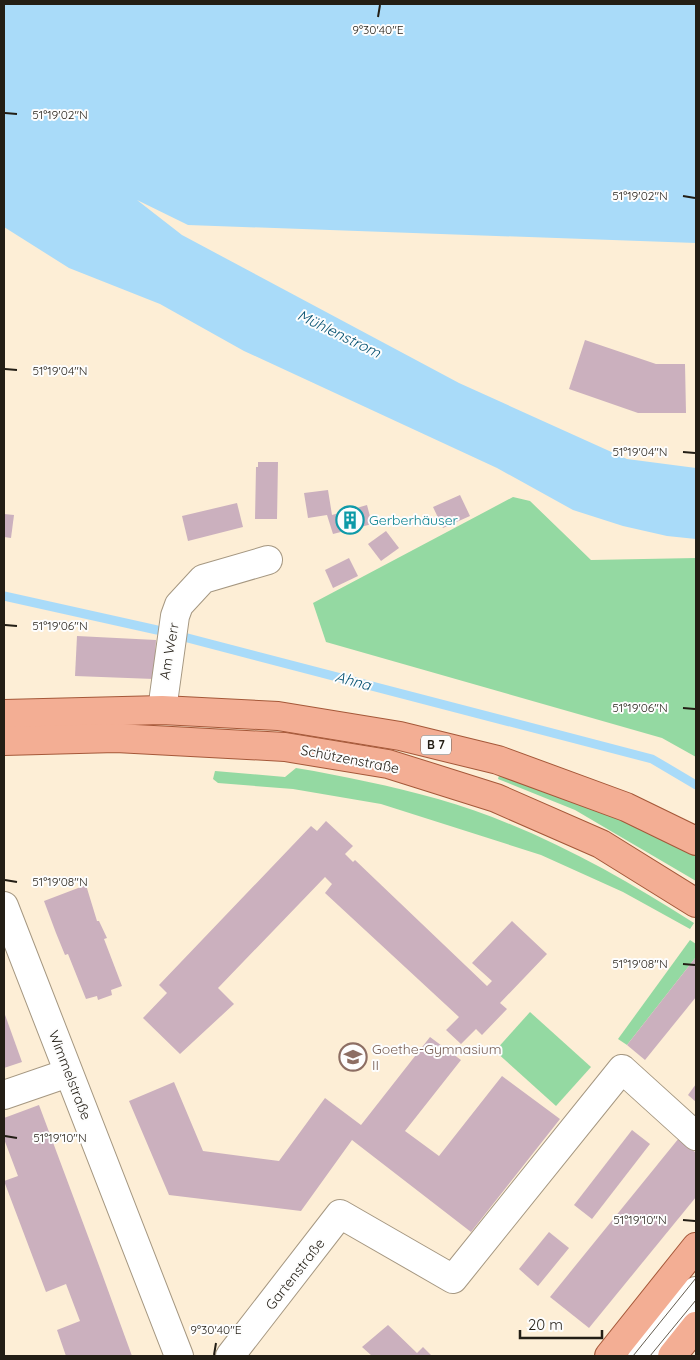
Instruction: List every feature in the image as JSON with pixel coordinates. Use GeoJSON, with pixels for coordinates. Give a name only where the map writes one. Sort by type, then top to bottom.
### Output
{"type":"FeatureCollection","features":[{"type":"Feature","properties":{"kind":"main road","name":"B 7"},"geometry":{"type":"LineString","coordinates":[[4,714],[162,710],[278,716],[400,736],[498,760],[626,807],[696,840]]}},
{"type":"Feature","properties":{"kind":"main road","name":"Schützenstraße"},"geometry":{"type":"LineString","coordinates":[[4,740],[116,738],[285,747],[388,764],[496,798],[601,844],[696,903]]}},
{"type":"Feature","properties":{"kind":"main road"},"geometry":{"type":"LineString","coordinates":[[609,1356],[696,1247]]}},
{"type":"Feature","properties":{"kind":"main road"},"geometry":{"type":"LineString","coordinates":[[672,1356],[696,1326]]}},
{"type":"Feature","properties":{"kind":"street","name":"Am Werr"},"geometry":{"type":"LineString","coordinates":[[162,710],[175,616],[179,605],[204,579],[268,560]]}},
{"type":"Feature","properties":{"kind":"street","name":"Wimmelstraße"},"geometry":{"type":"LineString","coordinates":[[4,906],[179,1356]]}},
{"type":"Feature","properties":{"kind":"street","name":"Gartenstraße"},"geometry":{"type":"LineString","coordinates":[[230,1356],[340,1214],[453,1279],[622,1069],[696,1136]]}},
{"type":"Feature","properties":{"kind":"street"},"geometry":{"type":"LineString","coordinates":[[4,1094],[68,1072]]}},
{"type":"Feature","properties":{"kind":"street"},"geometry":{"type":"LineString","coordinates":[[642,1356],[696,1290]]}},
{"type":"Feature","properties":{"kind":"green space"},"geometry":{"type":"Polygon","coordinates":[[[513,497],[530,501],[591,560],[696,558],[696,757],[662,738],[326,642],[313,603],[513,497]]]}},
{"type":"Feature","properties":{"kind":"green space"},"geometry":{"type":"Polygon","coordinates":[[[296,768],[332,774],[420,794],[505,822],[602,868],[694,923],[690,929],[623,892],[541,855],[381,804],[293,789],[218,783],[213,779],[215,771],[285,777],[296,768]]]}},
{"type":"Feature","properties":{"kind":"green space"},"geometry":{"type":"Polygon","coordinates":[[[500,772],[590,804],[696,852],[696,881],[575,810],[498,779],[500,772]]]}},
{"type":"Feature","properties":{"kind":"green space"},"geometry":{"type":"Polygon","coordinates":[[[690,940],[696,944],[696,957],[627,1045],[618,1039],[690,940]]]}},
{"type":"Feature","properties":{"kind":"green space"},"geometry":{"type":"Polygon","coordinates":[[[530,1012],[591,1067],[556,1106],[495,1051],[530,1012]]]}},
{"type":"Feature","properties":{"kind":"water","name":"Mühlenstrom"},"geometry":{"type":"Polygon","coordinates":[[[4,4],[696,4],[696,243],[188,225],[137,200],[182,235],[459,383],[627,459],[696,468],[696,539],[667,536],[623,526],[573,510],[497,468],[244,351],[160,304],[69,268],[4,227],[4,4]]]}},
{"type":"Feature","properties":{"kind":"building"},"geometry":{"type":"Polygon","coordinates":[[[585,340],[656,364],[685,364],[686,413],[638,413],[569,389],[585,340]]]}},
{"type":"Feature","properties":{"kind":"building"},"geometry":{"type":"Polygon","coordinates":[[[258,462],[278,462],[277,519],[255,519],[256,467],[258,467],[258,462]]]}},
{"type":"Feature","properties":{"kind":"building"},"geometry":{"type":"Polygon","coordinates":[[[328,490],[332,515],[367,505],[372,524],[333,534],[327,515],[308,518],[304,493],[328,490]]]}},
{"type":"Feature","properties":{"kind":"building"},"geometry":{"type":"Polygon","coordinates":[[[460,495],[470,516],[443,528],[433,507],[460,495]]]}},
{"type":"Feature","properties":{"kind":"building"},"geometry":{"type":"Polygon","coordinates":[[[237,503],[243,527],[188,541],[182,516],[237,503]]]}},
{"type":"Feature","properties":{"kind":"building"},"geometry":{"type":"Polygon","coordinates":[[[4,514],[14,515],[11,538],[4,537],[4,514]]]}},
{"type":"Feature","properties":{"kind":"building"},"geometry":{"type":"Polygon","coordinates":[[[386,531],[399,548],[381,561],[368,544],[386,531]]]}},
{"type":"Feature","properties":{"kind":"building"},"geometry":{"type":"Polygon","coordinates":[[[349,558],[358,576],[333,588],[325,570],[349,558]]]}},
{"type":"Feature","properties":{"kind":"building"},"geometry":{"type":"Polygon","coordinates":[[[77,636],[156,640],[154,679],[75,676],[77,636]]]}},
{"type":"Feature","properties":{"kind":"building"},"geometry":{"type":"Polygon","coordinates":[[[326,821],[353,846],[345,854],[353,862],[355,860],[487,986],[492,981],[472,963],[512,921],[547,954],[500,1003],[507,1009],[482,1035],[476,1029],[461,1044],[446,1030],[459,1017],[325,893],[332,884],[325,877],[218,988],[234,1004],[180,1054],[143,1018],[167,993],[159,985],[311,826],[317,831],[326,821]]]}},
{"type":"Feature","properties":{"kind":"building"},"geometry":{"type":"Polygon","coordinates":[[[86,885],[97,921],[99,921],[107,938],[104,939],[122,986],[111,990],[112,995],[98,1000],[97,996],[86,999],[68,954],[65,955],[44,901],[86,885]]]}},
{"type":"Feature","properties":{"kind":"building"},"geometry":{"type":"Polygon","coordinates":[[[696,957],[696,997],[645,1060],[627,1045],[696,957]]]}},
{"type":"Feature","properties":{"kind":"building"},"geometry":{"type":"Polygon","coordinates":[[[4,1012],[22,1062],[4,1068],[4,1012]]]}},
{"type":"Feature","properties":{"kind":"building"},"geometry":{"type":"Polygon","coordinates":[[[430,1037],[461,1060],[405,1131],[439,1156],[502,1076],[560,1119],[471,1232],[352,1140],[301,1211],[169,1195],[129,1101],[174,1082],[203,1151],[279,1161],[325,1098],[361,1125],[430,1037]]]}},
{"type":"Feature","properties":{"kind":"building"},"geometry":{"type":"Polygon","coordinates":[[[696,1084],[696,1102],[688,1095],[696,1084]]]}},
{"type":"Feature","properties":{"kind":"building"},"geometry":{"type":"Polygon","coordinates":[[[39,1105],[132,1356],[66,1356],[57,1330],[80,1321],[66,1284],[46,1292],[4,1181],[18,1176],[4,1139],[4,1118],[39,1105]]]}},
{"type":"Feature","properties":{"kind":"building"},"geometry":{"type":"Polygon","coordinates":[[[632,1130],[650,1144],[592,1219],[574,1205],[632,1130]]]}},
{"type":"Feature","properties":{"kind":"building"},"geometry":{"type":"Polygon","coordinates":[[[679,1138],[696,1153],[696,1197],[589,1328],[550,1297],[679,1138]]]}},
{"type":"Feature","properties":{"kind":"building"},"geometry":{"type":"Polygon","coordinates":[[[549,1232],[569,1248],[538,1286],[519,1269],[549,1232]]]}},
{"type":"Feature","properties":{"kind":"building"},"geometry":{"type":"Polygon","coordinates":[[[388,1325],[417,1353],[423,1347],[432,1356],[372,1356],[362,1347],[388,1325]]]}},
{"type":"Feature","properties":{"kind":"waterway","name":"Ahna"},"geometry":{"type":"LineString","coordinates":[[4,596],[157,630],[652,759],[696,785]]}},
{"type":"Feature","properties":{"kind":"tram line"},"geometry":{"type":"LineString","coordinates":[[633,1356],[696,1278]]}},
{"type":"Feature","properties":{"kind":"tram line"},"geometry":{"type":"LineString","coordinates":[[650,1356],[696,1300]]}},
{"type":"Feature","properties":{"kind":"place","name":"Gerberhäuser"},"geometry":{"type":"Point","coordinates":[350,520]}},
{"type":"Feature","properties":{"kind":"place","name":"Goethe-Gymnasium II"},"geometry":{"type":"Point","coordinates":[353,1057]}}]}
